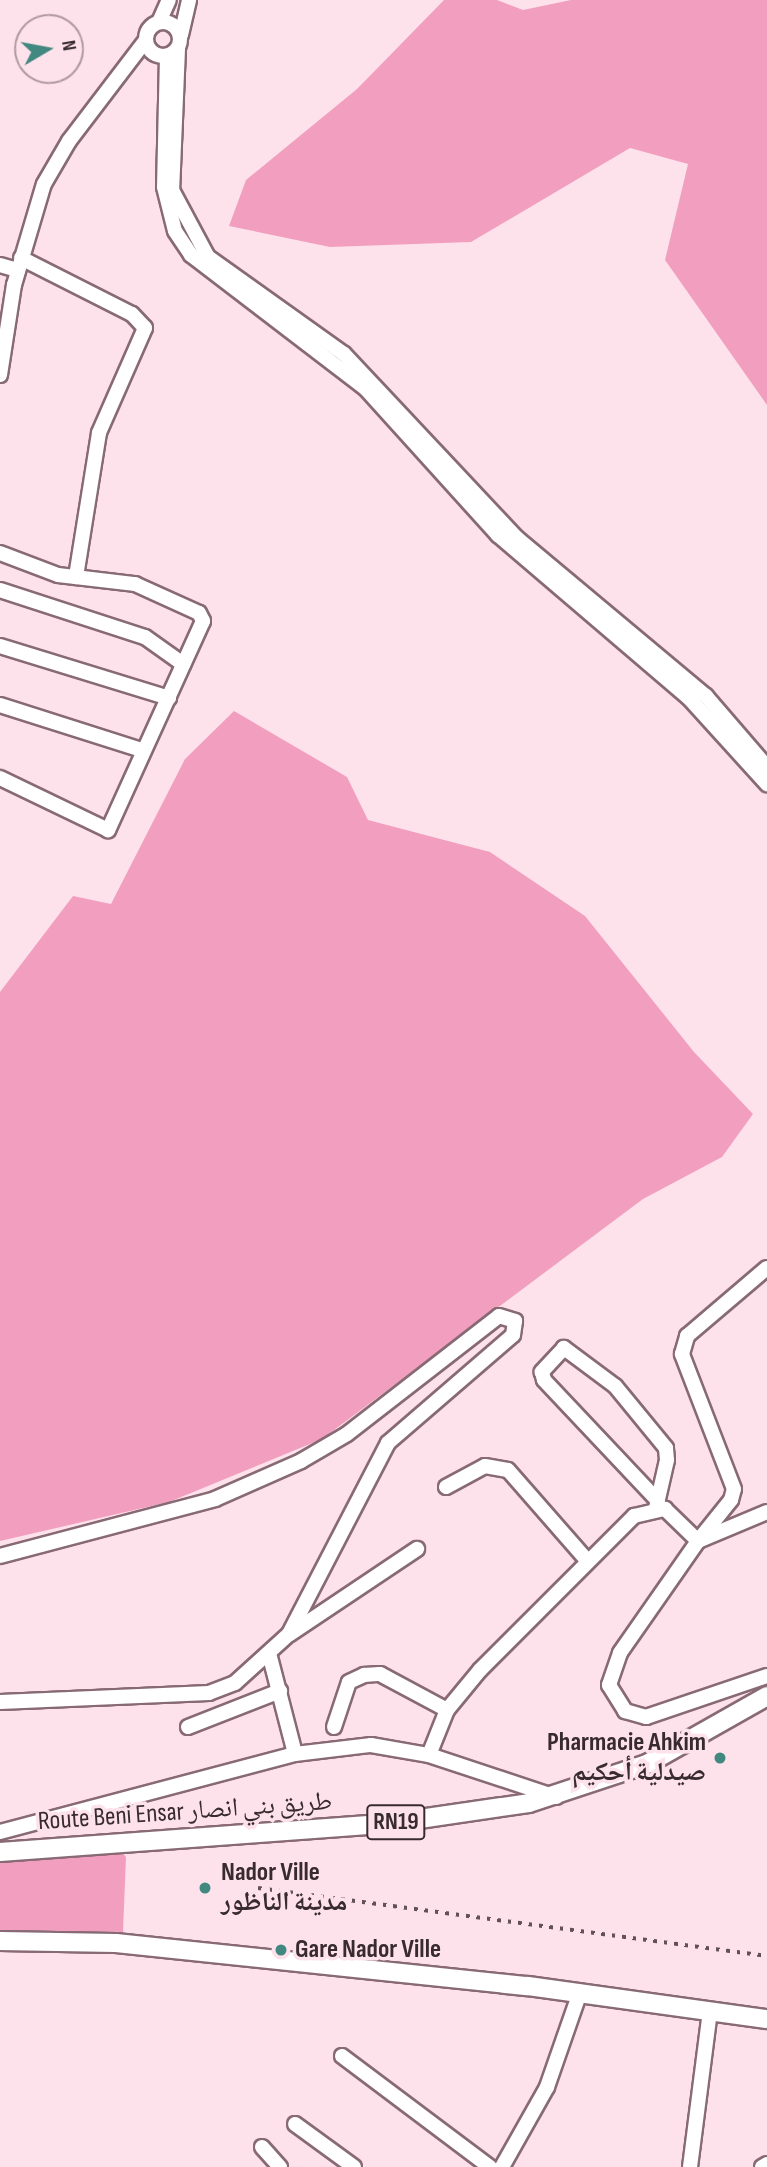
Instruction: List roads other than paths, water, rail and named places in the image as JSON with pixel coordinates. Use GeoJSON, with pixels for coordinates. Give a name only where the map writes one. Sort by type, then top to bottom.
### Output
{"type":"FeatureCollection","features":[{"type":"Feature","properties":{"kind":"main road","name":"Route Beni Ensar طريق بني انصار"},"geometry":{"type":"LineString","coordinates":[[0,1852],[393,1823],[556,1797],[692,1743],[767,1696]]}},
{"type":"Feature","properties":{"kind":"main road"},"geometry":{"type":"LineString","coordinates":[[4,1945],[116,1943],[580,1992],[767,2019]]}},
{"type":"Feature","properties":{"kind":"street"},"geometry":{"type":"LineString","coordinates":[[0,375],[19,264],[53,165],[125,73],[159,22],[169,0]]}},
{"type":"Feature","properties":{"kind":"street"},"geometry":{"type":"LineString","coordinates":[[188,0],[172,49],[164,187],[176,231],[191,255],[366,389],[498,535],[688,697],[767,784]]}},
{"type":"Feature","properties":{"kind":"street"},"geometry":{"type":"LineString","coordinates":[[159,22],[170,23],[172,190],[208,257],[344,354],[517,538],[706,696],[767,767]]}},
{"type":"Feature","properties":{"kind":"street"},"geometry":{"type":"LineString","coordinates":[[146,40],[172,49]]}},
{"type":"Feature","properties":{"kind":"street"},"geometry":{"type":"LineString","coordinates":[[125,73],[172,49]]}},
{"type":"Feature","properties":{"kind":"street"},"geometry":{"type":"LineString","coordinates":[[0,265],[19,264],[145,326],[99,433],[76,577]]}},
{"type":"Feature","properties":{"kind":"street"},"geometry":{"type":"LineString","coordinates":[[0,554],[76,577],[135,584],[200,613],[202,625],[103,832],[0,778]]}},
{"type":"Feature","properties":{"kind":"street"},"geometry":{"type":"LineString","coordinates":[[0,590],[145,637],[183,664]]}},
{"type":"Feature","properties":{"kind":"street"},"geometry":{"type":"LineString","coordinates":[[0,646],[169,698]]}},
{"type":"Feature","properties":{"kind":"street"},"geometry":{"type":"LineString","coordinates":[[0,705],[142,750]]}},
{"type":"Feature","properties":{"kind":"street"},"geometry":{"type":"LineString","coordinates":[[767,1268],[687,1336],[682,1354],[734,1489],[620,1653],[609,1685],[615,1700],[637,1716],[661,1716],[767,1676]]}},
{"type":"Feature","properties":{"kind":"street"},"geometry":{"type":"LineString","coordinates":[[0,1556],[215,1499],[301,1461],[347,1434],[499,1316],[511,1317],[513,1335],[378,1455],[289,1634],[270,1657],[209,1693],[0,1702]]}},
{"type":"Feature","properties":{"kind":"street"},"geometry":{"type":"LineString","coordinates":[[657,1504],[666,1448],[599,1370],[564,1348],[542,1372],[544,1380],[657,1504],[673,1513],[698,1541]]}},
{"type":"Feature","properties":{"kind":"street"},"geometry":{"type":"LineString","coordinates":[[446,1487],[485,1466],[508,1471],[586,1559]]}},
{"type":"Feature","properties":{"kind":"street"},"geometry":{"type":"LineString","coordinates":[[429,1755],[447,1710],[586,1559],[634,1516],[657,1504]]}},
{"type":"Feature","properties":{"kind":"street"},"geometry":{"type":"LineString","coordinates":[[698,1541],[767,1512]]}},
{"type":"Feature","properties":{"kind":"street"},"geometry":{"type":"LineString","coordinates":[[289,1634],[417,1549]]}},
{"type":"Feature","properties":{"kind":"street"},"geometry":{"type":"LineString","coordinates":[[270,1657],[295,1754]]}},
{"type":"Feature","properties":{"kind":"street"},"geometry":{"type":"LineString","coordinates":[[334,1727],[349,1682],[364,1675],[380,1674],[447,1710]]}},
{"type":"Feature","properties":{"kind":"street"},"geometry":{"type":"LineString","coordinates":[[188,1727],[280,1691]]}},
{"type":"Feature","properties":{"kind":"street"},"geometry":{"type":"LineString","coordinates":[[0,1832],[295,1754],[371,1745],[429,1755],[556,1797]]}},
{"type":"Feature","properties":{"kind":"street"},"geometry":{"type":"LineString","coordinates":[[502,2167],[547,2087],[580,1992]]}},
{"type":"Feature","properties":{"kind":"street"},"geometry":{"type":"LineString","coordinates":[[690,2167],[710,2011]]}},
{"type":"Feature","properties":{"kind":"street"},"geometry":{"type":"LineString","coordinates":[[342,2056],[490,2167]]}},
{"type":"Feature","properties":{"kind":"street"},"geometry":{"type":"LineString","coordinates":[[295,2124],[355,2167]]}},
{"type":"Feature","properties":{"kind":"street"},"geometry":{"type":"LineString","coordinates":[[262,2147],[280,2167]]}},
{"type":"Feature","properties":{"kind":"street"},"geometry":{"type":"LineString","coordinates":[[762,2167],[767,2164]]}},
{"type":"Feature","properties":{"kind":"railway"},"geometry":{"type":"LineString","coordinates":[[258,1888],[767,1956]]}},
{"type":"Feature","properties":{"kind":"place","name":"Pharmacie Ahkim صيدلية أحكيم"},"geometry":{"type":"Point","coordinates":[720,1758]}},
{"type":"Feature","properties":{"kind":"place","name":"Nador Ville مدينة الناظور"},"geometry":{"type":"Point","coordinates":[205,1888]}},
{"type":"Feature","properties":{"kind":"place","name":"Gare Nador Ville"},"geometry":{"type":"Point","coordinates":[281,1950]}}]}
